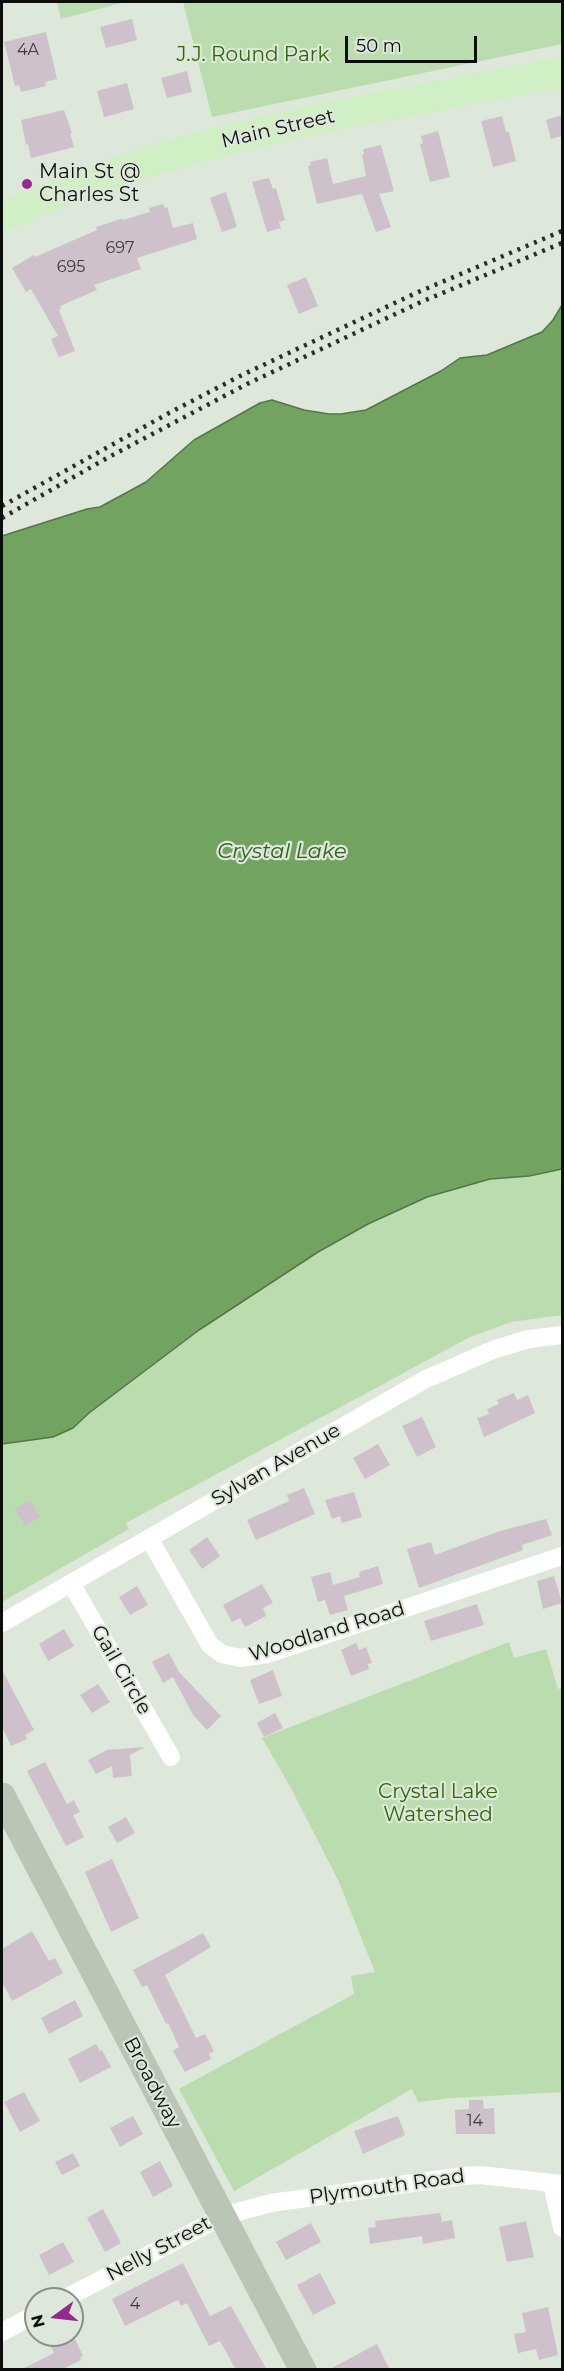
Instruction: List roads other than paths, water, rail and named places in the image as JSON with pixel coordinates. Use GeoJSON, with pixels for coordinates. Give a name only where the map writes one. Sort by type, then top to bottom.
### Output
{"type":"FeatureCollection","features":[{"type":"Feature","properties":{"kind":"main road","name":"Main Street"},"geometry":{"type":"LineString","coordinates":[[3,210],[223,141],[331,116],[562,72]]}},
{"type":"Feature","properties":{"kind":"street","name":"Sylvan Avenue"},"geometry":{"type":"LineString","coordinates":[[2,1623],[424,1380],[495,1349],[529,1339],[562,1335]]}},
{"type":"Feature","properties":{"kind":"street","name":"Woodland Road"},"geometry":{"type":"LineString","coordinates":[[149,1538],[210,1645],[222,1654],[240,1658],[260,1656],[290,1647],[562,1556]]}},
{"type":"Feature","properties":{"kind":"street","name":"Gail Circle"},"geometry":{"type":"LineString","coordinates":[[71,1583],[171,1757]]}},
{"type":"Feature","properties":{"kind":"street","name":"Broadway"},"geometry":{"type":"LineString","coordinates":[[2,1796],[303,2370]]}},
{"type":"Feature","properties":{"kind":"street","name":"Plymouth Road"},"geometry":{"type":"LineString","coordinates":[[223,2216],[271,2203],[449,2177],[480,2175],[557,2184],[562,2228]]}},
{"type":"Feature","properties":{"kind":"street","name":"Nelly Street"},"geometry":{"type":"LineString","coordinates":[[84,2289],[223,2216]]}},
{"type":"Feature","properties":{"kind":"street"},"geometry":{"type":"LineString","coordinates":[[2,2332],[24,2320]]}},
{"type":"Feature","properties":{"kind":"water","name":"Crystal Lake"},"geometry":{"type":"Polygon","coordinates":[[[562,305],[562,1169],[529,1176],[490,1179],[427,1197],[368,1224],[318,1252],[199,1330],[89,1413],[73,1428],[53,1437],[2,1444],[2,536],[100,507],[146,482],[194,440],[260,403],[272,400],[304,410],[329,414],[366,410],[441,371],[460,358],[487,355],[542,332],[562,305]]]}},
{"type":"Feature","properties":{"kind":"railway"},"geometry":{"type":"LineString","coordinates":[[2,506],[242,375],[416,293],[562,231]]}},
{"type":"Feature","properties":{"kind":"railway"},"geometry":{"type":"LineString","coordinates":[[2,518],[107,458],[247,384],[421,302],[562,243]]}},
{"type":"Feature","properties":{"kind":"place","name":"Main St @ Charles St"},"geometry":{"type":"Point","coordinates":[27,184]}},
{"type":"Feature","properties":{"kind":"park label","name":"J.J. Round Park"},"geometry":{"type":"Point","coordinates":[253,55]}},
{"type":"Feature","properties":{"kind":"park label","name":"Crystal Lake Watershed"},"geometry":{"type":"Point","coordinates":[438,1804]}}]}
